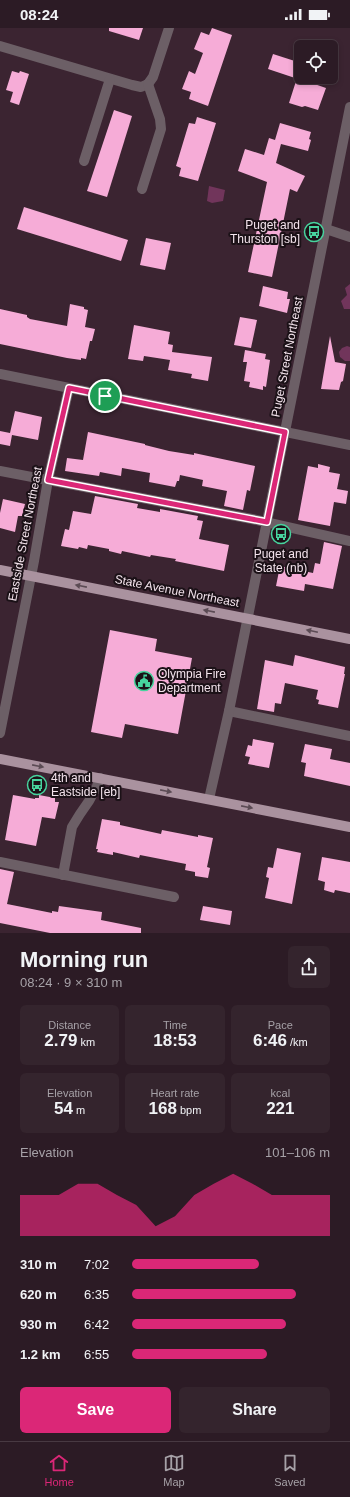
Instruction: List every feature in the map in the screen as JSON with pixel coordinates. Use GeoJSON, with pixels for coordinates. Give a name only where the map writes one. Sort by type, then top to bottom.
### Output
{"type":"FeatureCollection","features":[{"type":"Feature","properties":{"kind":"main road","name":"State Avenue Northeast"},"geometry":{"type":"LineString","coordinates":[[0,570],[350,639]]}},
{"type":"Feature","properties":{"kind":"main road"},"geometry":{"type":"LineString","coordinates":[[0,759],[350,827]]}},
{"type":"Feature","properties":{"kind":"street"},"geometry":{"type":"LineString","coordinates":[[0,46],[141,87],[148,84],[153,77],[169,28]]}},
{"type":"Feature","properties":{"kind":"street"},"geometry":{"type":"LineString","coordinates":[[84,161],[110,79]]}},
{"type":"Feature","properties":{"kind":"street"},"geometry":{"type":"LineString","coordinates":[[142,189],[161,129],[160,119],[148,84]]}},
{"type":"Feature","properties":{"kind":"street","name":"Puget Street Northeast"},"geometry":{"type":"LineString","coordinates":[[209,799],[229,711],[350,107]]}},
{"type":"Feature","properties":{"kind":"street"},"geometry":{"type":"LineString","coordinates":[[326,229],[350,237]]}},
{"type":"Feature","properties":{"kind":"street"},"geometry":{"type":"LineString","coordinates":[[0,374],[350,446]]}},
{"type":"Feature","properties":{"kind":"street","name":"Eastside Street Northeast"},"geometry":{"type":"LineString","coordinates":[[0,733],[48,480],[69,388]]}},
{"type":"Feature","properties":{"kind":"street"},"geometry":{"type":"LineString","coordinates":[[0,471],[267,522],[350,541]]}},
{"type":"Feature","properties":{"kind":"street"},"geometry":{"type":"LineString","coordinates":[[0,673],[10,676]]}},
{"type":"Feature","properties":{"kind":"street"},"geometry":{"type":"LineString","coordinates":[[229,711],[350,736]]}},
{"type":"Feature","properties":{"kind":"street"},"geometry":{"type":"LineString","coordinates":[[63,874],[72,827],[89,801],[100,778]]}},
{"type":"Feature","properties":{"kind":"street"},"geometry":{"type":"LineString","coordinates":[[0,862],[174,897]]}},
{"type":"Feature","properties":{"kind":"shaded area"},"geometry":{"type":"Polygon","coordinates":[[[209,186],[225,190],[223,201],[212,203],[207,201],[209,186]]]}},
{"type":"Feature","properties":{"kind":"shaded area"},"geometry":{"type":"Polygon","coordinates":[[[350,284],[350,309],[344,309],[341,301],[347,295],[345,288],[350,284]]]}},
{"type":"Feature","properties":{"kind":"shaded area"},"geometry":{"type":"Polygon","coordinates":[[[347,346],[350,347],[350,361],[345,361],[340,357],[339,352],[342,348],[347,346]]]}},
{"type":"Feature","properties":{"kind":"building"},"geometry":{"type":"Polygon","coordinates":[[[109,28],[143,28],[139,40],[109,31],[109,28]]]}},
{"type":"Feature","properties":{"kind":"building"},"geometry":{"type":"Polygon","coordinates":[[[212,28],[232,35],[208,106],[189,99],[191,92],[182,89],[189,71],[195,74],[203,53],[194,49],[201,32],[209,35],[212,28]]]}},
{"type":"Feature","properties":{"kind":"building"},"geometry":{"type":"Polygon","coordinates":[[[273,54],[294,61],[294,78],[268,69],[273,54]]]}},
{"type":"Feature","properties":{"kind":"building"},"geometry":{"type":"Polygon","coordinates":[[[12,71],[19,73],[20,71],[29,74],[19,105],[10,102],[13,92],[6,90],[12,71]]]}},
{"type":"Feature","properties":{"kind":"building"},"geometry":{"type":"Polygon","coordinates":[[[295,84],[314,84],[326,88],[318,110],[289,103],[295,84]]]}},
{"type":"Feature","properties":{"kind":"building"},"geometry":{"type":"Polygon","coordinates":[[[114,110],[132,116],[107,197],[87,191],[114,110]]]}},
{"type":"Feature","properties":{"kind":"building"},"geometry":{"type":"Polygon","coordinates":[[[197,117],[216,123],[198,181],[179,176],[181,168],[176,166],[189,123],[195,124],[197,117]]]}},
{"type":"Feature","properties":{"kind":"building"},"geometry":{"type":"Polygon","coordinates":[[[280,123],[311,132],[309,139],[311,140],[308,151],[281,144],[276,163],[305,176],[297,192],[290,189],[272,277],[248,272],[267,182],[238,171],[245,149],[264,155],[269,138],[275,140],[280,123]]]}},
{"type":"Feature","properties":{"kind":"building"},"geometry":{"type":"Polygon","coordinates":[[[24,207],[128,240],[121,261],[17,229],[24,207]]]}},
{"type":"Feature","properties":{"kind":"building"},"geometry":{"type":"Polygon","coordinates":[[[146,238],[171,243],[165,270],[140,265],[146,238]]]}},
{"type":"Feature","properties":{"kind":"building"},"geometry":{"type":"Polygon","coordinates":[[[263,286],[288,292],[287,299],[290,299],[287,313],[259,306],[263,286]]]}},
{"type":"Feature","properties":{"kind":"building"},"geometry":{"type":"Polygon","coordinates":[[[70,304],[84,307],[84,309],[88,310],[85,327],[95,329],[92,341],[90,341],[86,359],[81,358],[81,360],[67,358],[0,344],[0,309],[27,315],[30,319],[67,326],[70,304]]]}},
{"type":"Feature","properties":{"kind":"building"},"geometry":{"type":"Polygon","coordinates":[[[240,317],[257,320],[251,348],[234,345],[240,317]]]}},
{"type":"Feature","properties":{"kind":"building"},"geometry":{"type":"Polygon","coordinates":[[[134,325],[170,332],[168,344],[173,345],[172,352],[212,357],[208,381],[191,378],[192,374],[168,370],[170,360],[144,356],[143,361],[128,359],[134,325]]]}},
{"type":"Feature","properties":{"kind":"building"},"geometry":{"type":"Polygon","coordinates":[[[330,336],[335,362],[346,364],[343,381],[341,382],[339,390],[321,389],[330,336]]]}},
{"type":"Feature","properties":{"kind":"building"},"geometry":{"type":"Polygon","coordinates":[[[245,350],[266,354],[265,359],[270,360],[266,387],[263,386],[263,390],[249,387],[250,382],[244,381],[247,362],[243,362],[245,350]]]}},
{"type":"Feature","properties":{"kind":"building"},"geometry":{"type":"Polygon","coordinates":[[[15,411],[42,417],[38,440],[12,435],[10,446],[0,444],[0,431],[10,433],[15,411]]]}},
{"type":"Feature","properties":{"kind":"building"},"geometry":{"type":"Polygon","coordinates":[[[88,432],[145,444],[169,451],[194,455],[194,453],[255,466],[250,491],[247,490],[243,510],[224,506],[227,491],[202,486],[203,480],[180,475],[179,481],[177,481],[175,487],[149,482],[150,473],[122,468],[121,476],[100,472],[99,476],[65,471],[67,458],[83,460],[88,432]]]}},
{"type":"Feature","properties":{"kind":"building"},"geometry":{"type":"Polygon","coordinates":[[[318,464],[330,467],[329,472],[340,474],[337,489],[348,491],[346,504],[334,502],[330,526],[298,520],[308,466],[318,468],[318,464]]]}},
{"type":"Feature","properties":{"kind":"building"},"geometry":{"type":"Polygon","coordinates":[[[95,496],[138,504],[137,508],[160,512],[160,509],[198,516],[197,520],[203,521],[199,539],[229,545],[224,571],[175,561],[176,559],[151,555],[150,557],[122,551],[121,554],[109,551],[109,549],[88,545],[87,549],[61,546],[65,529],[69,530],[73,511],[91,514],[95,496]]]}},
{"type":"Feature","properties":{"kind":"building"},"geometry":{"type":"Polygon","coordinates":[[[3,499],[25,504],[22,516],[18,516],[15,532],[0,528],[0,513],[3,499]]]}},
{"type":"Feature","properties":{"kind":"building"},"geometry":{"type":"Polygon","coordinates":[[[324,542],[342,546],[333,589],[305,584],[304,591],[276,586],[280,566],[313,573],[315,563],[320,564],[324,542]]]}},
{"type":"Feature","properties":{"kind":"building","name":"Olympia Fire Department"},"geometry":{"type":"Polygon","coordinates":[[[110,630],[157,639],[155,651],[192,658],[178,734],[125,724],[122,738],[91,732],[110,630]]]}},
{"type":"Feature","properties":{"kind":"building"},"geometry":{"type":"Polygon","coordinates":[[[295,655],[345,667],[338,708],[318,704],[319,700],[316,699],[318,690],[285,683],[281,704],[275,703],[274,712],[257,709],[265,660],[293,666],[295,655]]]}},
{"type":"Feature","properties":{"kind":"building"},"geometry":{"type":"Polygon","coordinates":[[[253,739],[274,743],[269,768],[248,764],[250,757],[245,756],[248,745],[252,746],[253,739]]]}},
{"type":"Feature","properties":{"kind":"building"},"geometry":{"type":"Polygon","coordinates":[[[305,744],[332,749],[330,759],[350,763],[350,786],[304,776],[306,763],[301,762],[305,744]]]}},
{"type":"Feature","properties":{"kind":"building"},"geometry":{"type":"Polygon","coordinates":[[[13,795],[35,799],[39,798],[39,795],[55,798],[55,802],[59,802],[55,819],[42,817],[36,846],[5,840],[13,795]]]}},
{"type":"Feature","properties":{"kind":"building"},"geometry":{"type":"Polygon","coordinates":[[[102,819],[120,822],[120,825],[161,834],[162,830],[198,837],[198,835],[213,838],[207,867],[210,868],[208,878],[195,876],[195,872],[185,870],[186,864],[140,855],[139,858],[113,852],[113,855],[97,852],[98,849],[96,849],[102,819]]]}},
{"type":"Feature","properties":{"kind":"building"},"geometry":{"type":"Polygon","coordinates":[[[277,848],[301,853],[292,904],[265,898],[269,878],[266,877],[268,867],[273,868],[277,848]]]}},
{"type":"Feature","properties":{"kind":"building"},"geometry":{"type":"Polygon","coordinates":[[[322,857],[350,862],[350,893],[335,890],[334,893],[324,890],[325,882],[318,880],[322,857]]]}},
{"type":"Feature","properties":{"kind":"building"},"geometry":{"type":"Polygon","coordinates":[[[0,869],[14,872],[7,904],[52,913],[52,911],[58,912],[59,906],[102,912],[101,920],[141,928],[141,933],[50,933],[0,923],[0,869]]]}},
{"type":"Feature","properties":{"kind":"building"},"geometry":{"type":"Polygon","coordinates":[[[203,906],[232,911],[230,925],[200,920],[203,906]]]}},
{"type":"Feature","properties":{"kind":"place","name":"Puget and Thurston [sb]"},"geometry":{"type":"Point","coordinates":[314,232]}},
{"type":"Feature","properties":{"kind":"place","name":"Puget and State (nb)"},"geometry":{"type":"Point","coordinates":[281,534]}},
{"type":"Feature","properties":{"kind":"place","name":"Olympia Fire Department"},"geometry":{"type":"Point","coordinates":[144,681]}},
{"type":"Feature","properties":{"kind":"place","name":"4th and Eastside [eb]"},"geometry":{"type":"Point","coordinates":[37,785]}},
{"type":"Feature","properties":{"kind":"route"},"geometry":{"type":"LineString","coordinates":[[69,388],[105,396],[285,432],[267,522],[48,480],[69,388]]}}]}
